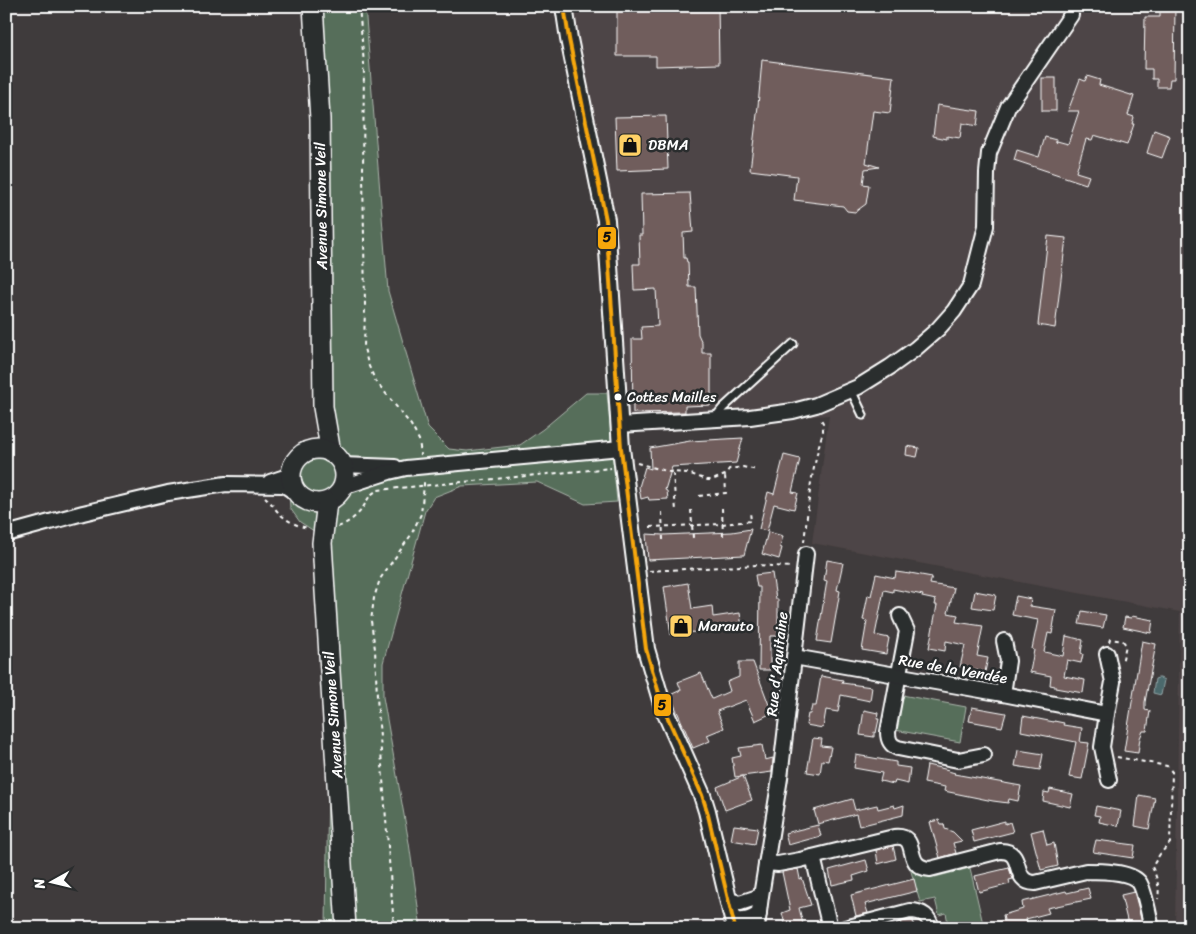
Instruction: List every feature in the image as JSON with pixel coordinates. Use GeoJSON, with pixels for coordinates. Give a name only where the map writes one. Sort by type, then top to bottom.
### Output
{"type":"FeatureCollection","features":[{"type":"Feature","properties":{"kind":"main road","name":"Avenue Simone Veil"},"geometry":{"type":"LineString","coordinates":[[312,6],[320,119],[323,406]]}},
{"type":"Feature","properties":{"kind":"main road"},"geometry":{"type":"LineString","coordinates":[[304,453],[323,406]]}},
{"type":"Feature","properties":{"kind":"main road"},"geometry":{"type":"LineString","coordinates":[[301,497],[313,503],[321,504],[328,502],[335,498],[343,487],[345,479],[345,472],[337,459],[323,406]]}},
{"type":"Feature","properties":{"kind":"main road"},"geometry":{"type":"LineString","coordinates":[[321,534],[314,516],[291,481],[292,471],[298,458],[304,453],[315,450],[321,450],[337,459]]}},
{"type":"Feature","properties":{"kind":"main road","name":"Avenue Simone Veil"},"geometry":{"type":"LineString","coordinates":[[328,502],[321,534],[346,928]]}},
{"type":"Feature","properties":{"kind":"street"},"geometry":{"type":"LineString","coordinates":[[564,6],[606,220],[622,458],[644,634],[652,672],[663,707],[705,803],[734,923],[750,919],[758,921]]}},
{"type":"Feature","properties":{"kind":"street"},"geometry":{"type":"LineString","coordinates":[[619,425],[750,417],[816,405],[851,390],[890,367],[938,329],[971,285],[986,226],[989,153],[1008,107],[1071,15]]}},
{"type":"Feature","properties":{"kind":"street"},"geometry":{"type":"LineString","coordinates":[[343,487],[406,468],[622,458]]}},
{"type":"Feature","properties":{"kind":"street"},"geometry":{"type":"LineString","coordinates":[[337,459],[406,468]]}},
{"type":"Feature","properties":{"kind":"street"},"geometry":{"type":"LineString","coordinates":[[261,489],[285,477],[292,471]]}},
{"type":"Feature","properties":{"kind":"street"},"geometry":{"type":"LineString","coordinates":[[6,534],[83,512],[226,484],[261,489],[284,484],[301,497]]}},
{"type":"Feature","properties":{"kind":"street","name":"Rue d'Aquitaine"},"geometry":{"type":"LineString","coordinates":[[758,921],[780,778],[806,554]]}},
{"type":"Feature","properties":{"kind":"street"},"geometry":{"type":"LineString","coordinates":[[900,616],[907,631],[888,732],[888,739],[892,746],[958,760],[984,755]]}},
{"type":"Feature","properties":{"kind":"street"},"geometry":{"type":"LineString","coordinates":[[1003,694],[1008,661],[1004,641]]}},
{"type":"Feature","properties":{"kind":"street"},"geometry":{"type":"LineString","coordinates":[[1107,654],[1113,682],[1102,747],[1109,780]]}},
{"type":"Feature","properties":{"kind":"street","name":"Rue de la Vendée"},"geometry":{"type":"LineString","coordinates":[[794,657],[1107,714]]}},
{"type":"Feature","properties":{"kind":"street"},"geometry":{"type":"LineString","coordinates":[[766,863],[778,864],[901,836],[910,844],[914,860],[918,866],[930,869],[1005,850],[1016,858],[1020,876],[1029,883],[1086,871],[1132,876],[1142,888],[1152,928]]}},
{"type":"Feature","properties":{"kind":"street"},"geometry":{"type":"LineString","coordinates":[[813,857],[830,928]]}},
{"type":"Feature","properties":{"kind":"street"},"geometry":{"type":"LineString","coordinates":[[729,900],[740,903],[761,896]]}},
{"type":"Feature","properties":{"kind":"street"},"geometry":{"type":"LineString","coordinates":[[845,928],[916,911],[927,916],[932,928]]}},
{"type":"Feature","properties":{"kind":"lane"},"geometry":{"type":"LineString","coordinates":[[713,419],[793,344]]}},
{"type":"Feature","properties":{"kind":"lane"},"geometry":{"type":"LineString","coordinates":[[851,390],[864,415]]}},
{"type":"Feature","properties":{"kind":"path"},"geometry":{"type":"LineString","coordinates":[[360,6],[364,64],[364,348],[375,380],[411,424],[419,440],[424,485],[421,514],[380,579],[370,621],[375,649],[394,928]]}},
{"type":"Feature","properties":{"kind":"path"},"geometry":{"type":"LineString","coordinates":[[806,554],[803,546],[811,482],[824,427],[816,405]]}},
{"type":"Feature","properties":{"kind":"path"},"geometry":{"type":"LineString","coordinates":[[261,489],[278,512],[289,522],[321,534],[346,523],[356,516],[371,493],[378,490],[622,458],[673,473],[688,472],[707,480],[725,475]]}},
{"type":"Feature","properties":{"kind":"path"},"geometry":{"type":"LineString","coordinates":[[699,496],[726,493],[725,475],[728,468],[744,467],[757,470]]}},
{"type":"Feature","properties":{"kind":"path"},"geometry":{"type":"LineString","coordinates":[[673,473],[676,511]]}},
{"type":"Feature","properties":{"kind":"path"},"geometry":{"type":"LineString","coordinates":[[722,508],[722,536]]}},
{"type":"Feature","properties":{"kind":"path"},"geometry":{"type":"LineString","coordinates":[[692,510],[693,538]]}},
{"type":"Feature","properties":{"kind":"path"},"geometry":{"type":"LineString","coordinates":[[662,512],[663,540]]}},
{"type":"Feature","properties":{"kind":"path"},"geometry":{"type":"LineString","coordinates":[[650,527],[751,521],[750,512]]}},
{"type":"Feature","properties":{"kind":"path"},"geometry":{"type":"LineString","coordinates":[[636,572],[718,566],[765,565],[804,569]]}},
{"type":"Feature","properties":{"kind":"path"},"geometry":{"type":"LineString","coordinates":[[1117,756],[1167,766],[1172,772],[1170,843],[1152,867],[1156,874],[1159,892],[1158,903]]}},
{"type":"Feature","properties":{"kind":"shaded area"},"geometry":{"type":"Polygon","coordinates":[[[556,6],[1190,6],[1190,928],[1175,928],[1180,612],[812,543],[829,415],[610,433],[593,189],[556,6]]]}},
{"type":"Feature","properties":{"kind":"green space"},"geometry":{"type":"Polygon","coordinates":[[[303,6],[365,6],[388,291],[428,428],[449,449],[467,451],[520,445],[543,429],[586,393],[607,393],[617,502],[585,504],[537,482],[462,486],[434,497],[425,511],[383,663],[383,697],[409,843],[421,928],[326,928],[331,538],[317,533],[300,522],[290,508],[289,491],[298,458],[318,437],[330,401],[303,6]]]}},
{"type":"Feature","properties":{"kind":"green space"},"geometry":{"type":"Polygon","coordinates":[[[902,695],[966,707],[960,742],[895,730],[902,695]]]}},
{"type":"Feature","properties":{"kind":"green space"},"geometry":{"type":"Polygon","coordinates":[[[910,868],[921,874],[933,875],[935,877],[970,868],[984,928],[949,928],[946,913],[939,915],[935,899],[920,902],[910,868]]]}},
{"type":"Feature","properties":{"kind":"water"},"geometry":{"type":"Polygon","coordinates":[[[1155,679],[1164,680],[1161,695],[1153,693],[1155,679]]]}},
{"type":"Feature","properties":{"kind":"building"},"geometry":{"type":"Polygon","coordinates":[[[617,6],[718,6],[719,64],[656,66],[656,56],[617,56],[617,6]]]}},
{"type":"Feature","properties":{"kind":"building"},"geometry":{"type":"Polygon","coordinates":[[[1160,6],[1175,6],[1174,79],[1170,79],[1169,87],[1157,87],[1157,79],[1152,79],[1152,69],[1144,69],[1145,17],[1160,17],[1160,6]]]}},
{"type":"Feature","properties":{"kind":"building"},"geometry":{"type":"Polygon","coordinates":[[[762,60],[894,77],[890,113],[873,111],[866,163],[879,167],[865,169],[863,184],[869,185],[866,204],[855,212],[847,211],[843,206],[794,200],[797,176],[750,170],[762,60]]]}},
{"type":"Feature","properties":{"kind":"building"},"geometry":{"type":"Polygon","coordinates":[[[1087,76],[1100,80],[1099,85],[1134,96],[1128,115],[1134,117],[1132,124],[1134,124],[1127,145],[1094,135],[1092,140],[1086,139],[1076,172],[1089,176],[1086,184],[1014,160],[1017,150],[1039,157],[1045,137],[1056,140],[1056,143],[1057,141],[1068,144],[1079,111],[1068,111],[1080,79],[1085,81],[1087,76]]]}},
{"type":"Feature","properties":{"kind":"building"},"geometry":{"type":"Polygon","coordinates":[[[1042,78],[1056,78],[1056,111],[1042,111],[1042,78]]]}},
{"type":"Feature","properties":{"kind":"building"},"geometry":{"type":"Polygon","coordinates":[[[937,105],[979,111],[977,126],[962,123],[960,138],[947,136],[947,139],[933,136],[937,105]]]}},
{"type":"Feature","properties":{"kind":"building"},"geometry":{"type":"Polygon","coordinates":[[[666,116],[668,169],[617,171],[615,117],[666,116]]]}},
{"type":"Feature","properties":{"kind":"building"},"geometry":{"type":"Polygon","coordinates":[[[1154,130],[1170,136],[1162,158],[1147,153],[1154,130]]]}},
{"type":"Feature","properties":{"kind":"building"},"geometry":{"type":"Polygon","coordinates":[[[690,193],[693,232],[683,233],[684,258],[688,262],[689,287],[696,287],[698,334],[702,343],[702,353],[711,353],[711,405],[685,406],[685,412],[633,413],[632,339],[642,339],[641,327],[658,326],[656,289],[634,290],[633,264],[640,264],[639,235],[642,235],[641,194],[690,193]]]}},
{"type":"Feature","properties":{"kind":"building"},"geometry":{"type":"Polygon","coordinates":[[[1048,236],[1066,238],[1055,328],[1038,325],[1048,236]]]}},
{"type":"Feature","properties":{"kind":"building"},"geometry":{"type":"Polygon","coordinates":[[[743,438],[736,463],[672,467],[665,490],[667,491],[668,499],[649,500],[648,497],[641,499],[639,487],[645,467],[651,469],[650,448],[690,441],[743,438]]]}},
{"type":"Feature","properties":{"kind":"building"},"geometry":{"type":"Polygon","coordinates":[[[907,446],[919,448],[917,457],[906,455],[907,446]]]}},
{"type":"Feature","properties":{"kind":"building"},"geometry":{"type":"Polygon","coordinates":[[[784,455],[800,459],[792,492],[798,493],[794,509],[774,504],[767,531],[759,529],[768,492],[774,494],[784,455]]]}},
{"type":"Feature","properties":{"kind":"building"},"geometry":{"type":"Polygon","coordinates":[[[751,529],[744,555],[648,560],[646,534],[732,532],[751,529]]]}},
{"type":"Feature","properties":{"kind":"building"},"geometry":{"type":"Polygon","coordinates":[[[768,532],[783,536],[779,559],[762,554],[768,532]]]}},
{"type":"Feature","properties":{"kind":"building"},"geometry":{"type":"Polygon","coordinates":[[[827,560],[843,563],[837,590],[840,591],[831,643],[817,641],[827,581],[824,580],[827,560]]]}},
{"type":"Feature","properties":{"kind":"building"},"geometry":{"type":"Polygon","coordinates":[[[896,572],[932,577],[930,584],[954,588],[948,613],[958,615],[956,622],[983,626],[977,656],[988,658],[985,672],[960,667],[965,645],[946,641],[945,651],[929,648],[937,605],[935,605],[936,600],[922,597],[923,595],[893,589],[893,592],[884,590],[875,635],[889,638],[886,654],[862,650],[867,621],[863,620],[868,595],[871,596],[876,574],[895,578],[896,572]]]}},
{"type":"Feature","properties":{"kind":"building"},"geometry":{"type":"Polygon","coordinates":[[[772,573],[776,599],[778,599],[778,636],[770,636],[770,670],[759,670],[760,587],[757,587],[755,575],[772,573]]]}},
{"type":"Feature","properties":{"kind":"building"},"geometry":{"type":"Polygon","coordinates":[[[688,583],[692,609],[712,606],[713,617],[740,613],[742,628],[671,635],[664,587],[688,583]]]}},
{"type":"Feature","properties":{"kind":"building"},"geometry":{"type":"Polygon","coordinates":[[[975,591],[996,595],[993,610],[972,607],[975,591]]]}},
{"type":"Feature","properties":{"kind":"building"},"geometry":{"type":"Polygon","coordinates":[[[1016,596],[1031,599],[1030,606],[1056,610],[1052,634],[1048,633],[1044,652],[1063,656],[1066,636],[1083,640],[1081,663],[1067,660],[1064,676],[1085,680],[1083,693],[1055,688],[1055,686],[1050,685],[1051,676],[1030,672],[1034,650],[1032,649],[1038,620],[1012,615],[1016,596]]]}},
{"type":"Feature","properties":{"kind":"building"},"geometry":{"type":"Polygon","coordinates":[[[1082,611],[1106,615],[1103,628],[1079,624],[1082,611]]]}},
{"type":"Feature","properties":{"kind":"building"},"geometry":{"type":"Polygon","coordinates":[[[1132,616],[1153,620],[1151,633],[1123,627],[1125,617],[1131,618],[1132,616]]]}},
{"type":"Feature","properties":{"kind":"building"},"geometry":{"type":"Polygon","coordinates":[[[1142,641],[1156,644],[1145,702],[1145,710],[1150,711],[1147,731],[1143,731],[1140,738],[1138,753],[1124,751],[1142,641]]]}},
{"type":"Feature","properties":{"kind":"building"},"geometry":{"type":"Polygon","coordinates":[[[739,662],[753,662],[772,713],[755,721],[746,700],[717,711],[724,728],[707,735],[710,741],[693,748],[670,695],[681,690],[678,682],[701,673],[712,699],[730,691],[727,682],[739,677],[739,662]]]}},
{"type":"Feature","properties":{"kind":"building"},"geometry":{"type":"Polygon","coordinates":[[[821,676],[843,680],[842,683],[872,687],[870,701],[841,695],[838,712],[826,710],[823,728],[806,725],[812,706],[816,706],[821,676]]]}},
{"type":"Feature","properties":{"kind":"building"},"geometry":{"type":"Polygon","coordinates":[[[972,707],[1006,713],[1002,727],[969,721],[972,707]]]}},
{"type":"Feature","properties":{"kind":"building"},"geometry":{"type":"Polygon","coordinates":[[[864,710],[878,713],[877,719],[879,719],[874,737],[860,735],[864,710]]]}},
{"type":"Feature","properties":{"kind":"building"},"geometry":{"type":"Polygon","coordinates":[[[1023,716],[1082,728],[1080,742],[1089,743],[1082,779],[1069,777],[1076,742],[1021,731],[1023,716]]]}},
{"type":"Feature","properties":{"kind":"building"},"geometry":{"type":"Polygon","coordinates":[[[813,738],[822,739],[821,746],[831,747],[828,761],[822,760],[820,774],[807,772],[813,738]]]}},
{"type":"Feature","properties":{"kind":"building"},"geometry":{"type":"Polygon","coordinates":[[[762,745],[765,760],[773,758],[772,772],[735,777],[732,758],[741,756],[739,748],[762,745]]]}},
{"type":"Feature","properties":{"kind":"building"},"geometry":{"type":"Polygon","coordinates":[[[1018,750],[1043,754],[1040,770],[1015,766],[1018,750]]]}},
{"type":"Feature","properties":{"kind":"building"},"geometry":{"type":"Polygon","coordinates":[[[856,755],[896,762],[896,766],[910,768],[908,784],[895,781],[894,784],[880,781],[882,773],[854,768],[856,755]]]}},
{"type":"Feature","properties":{"kind":"building"},"geometry":{"type":"Polygon","coordinates":[[[927,765],[949,770],[954,774],[1021,786],[1018,801],[1009,799],[1008,803],[993,801],[944,791],[945,787],[924,783],[927,765]]]}},
{"type":"Feature","properties":{"kind":"building"},"geometry":{"type":"Polygon","coordinates":[[[743,776],[752,800],[725,810],[717,787],[743,776]]]}},
{"type":"Feature","properties":{"kind":"building"},"geometry":{"type":"Polygon","coordinates":[[[1050,789],[1073,794],[1070,807],[1043,801],[1044,792],[1049,793],[1050,789]]]}},
{"type":"Feature","properties":{"kind":"building"},"geometry":{"type":"Polygon","coordinates":[[[1139,795],[1155,798],[1149,829],[1135,826],[1139,795]]]}},
{"type":"Feature","properties":{"kind":"building"},"geometry":{"type":"Polygon","coordinates":[[[852,799],[855,810],[877,805],[878,809],[894,805],[895,808],[904,805],[903,815],[859,826],[856,814],[818,824],[814,810],[852,799]]]}},
{"type":"Feature","properties":{"kind":"building"},"geometry":{"type":"Polygon","coordinates":[[[1096,806],[1121,811],[1118,826],[1099,822],[1100,816],[1094,815],[1096,806]]]}},
{"type":"Feature","properties":{"kind":"building"},"geometry":{"type":"Polygon","coordinates":[[[939,820],[941,824],[944,824],[945,829],[953,832],[962,841],[953,843],[956,853],[940,858],[930,822],[939,820]]]}},
{"type":"Feature","properties":{"kind":"building"},"geometry":{"type":"Polygon","coordinates":[[[1005,821],[1005,824],[1010,822],[1013,832],[974,842],[971,830],[1005,821]]]}},
{"type":"Feature","properties":{"kind":"building"},"geometry":{"type":"Polygon","coordinates":[[[734,825],[758,828],[755,844],[731,840],[734,825]]]}},
{"type":"Feature","properties":{"kind":"building"},"geometry":{"type":"Polygon","coordinates":[[[818,825],[821,836],[788,845],[785,833],[818,825]]]}},
{"type":"Feature","properties":{"kind":"building"},"geometry":{"type":"Polygon","coordinates":[[[1043,829],[1047,845],[1054,843],[1058,866],[1041,870],[1031,832],[1043,829]]]}},
{"type":"Feature","properties":{"kind":"building"},"geometry":{"type":"Polygon","coordinates":[[[1096,840],[1135,845],[1133,858],[1093,852],[1096,840]]]}},
{"type":"Feature","properties":{"kind":"building"},"geometry":{"type":"Polygon","coordinates":[[[893,846],[896,859],[878,864],[876,850],[893,846]]]}},
{"type":"Feature","properties":{"kind":"building"},"geometry":{"type":"Polygon","coordinates":[[[866,860],[869,871],[853,876],[854,880],[832,885],[829,870],[866,860]]]}},
{"type":"Feature","properties":{"kind":"building"},"geometry":{"type":"Polygon","coordinates":[[[1009,868],[1013,879],[1009,880],[1010,884],[979,892],[975,876],[1009,868]]]}},
{"type":"Feature","properties":{"kind":"building"},"geometry":{"type":"Polygon","coordinates":[[[798,869],[800,879],[802,878],[811,905],[799,908],[804,928],[792,928],[791,922],[785,924],[782,913],[790,910],[782,872],[798,869]]]}},
{"type":"Feature","properties":{"kind":"building"},"geometry":{"type":"Polygon","coordinates":[[[914,879],[917,891],[865,904],[868,913],[856,916],[851,895],[914,879]]]}},
{"type":"Feature","properties":{"kind":"building"},"geometry":{"type":"Polygon","coordinates":[[[1088,888],[1091,899],[1047,908],[1049,913],[1026,919],[1028,926],[1023,928],[987,928],[987,925],[1004,920],[1003,915],[1023,909],[1022,902],[1066,891],[1067,893],[1088,888]]]}},
{"type":"Feature","properties":{"kind":"building"},"geometry":{"type":"Polygon","coordinates":[[[1134,892],[1143,928],[1129,928],[1125,912],[1121,895],[1134,892]]]}},
{"type":"Feature","properties":{"kind":"building"},"geometry":{"type":"Polygon","coordinates":[[[913,920],[914,928],[902,928],[901,922],[913,920]]]}},
{"type":"Feature","properties":{"kind":"transit line","name":"5"},"geometry":{"type":"LineString","coordinates":[[564,6],[606,220],[621,448],[646,649],[663,707],[702,795],[735,928]]}},
{"type":"Feature","properties":{"kind":"place","name":"DBMA"},"geometry":{"type":"Point","coordinates":[630,145]}},
{"type":"Feature","properties":{"kind":"place","name":"Cottes Mailles"},"geometry":{"type":"Point","coordinates":[618,397]}},
{"type":"Feature","properties":{"kind":"place","name":"Marauto"},"geometry":{"type":"Point","coordinates":[681,626]}}]}
